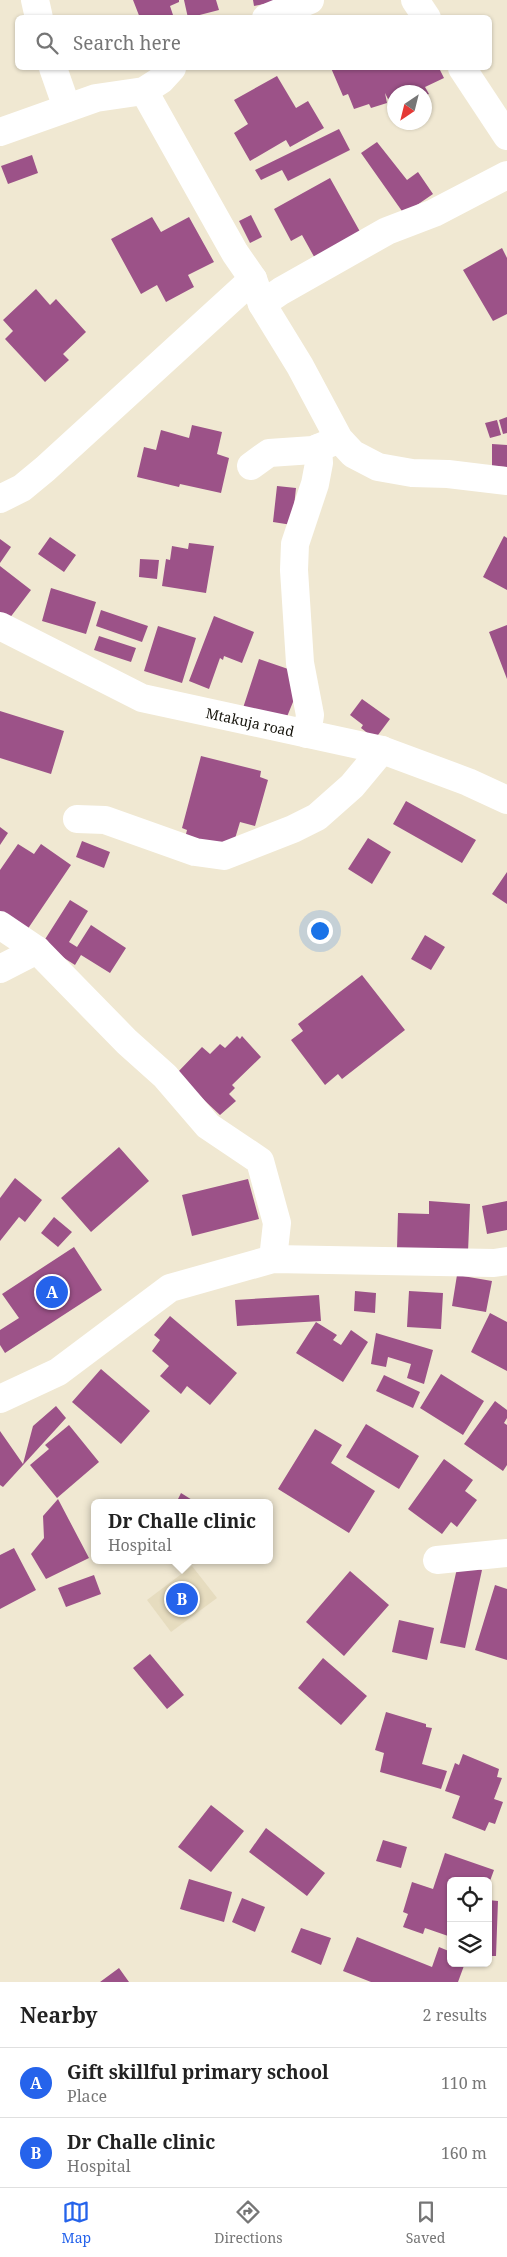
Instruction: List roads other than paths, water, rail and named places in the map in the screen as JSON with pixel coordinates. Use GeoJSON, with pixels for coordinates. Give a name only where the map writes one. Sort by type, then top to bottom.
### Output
{"type":"FeatureCollection","features":[{"type":"Feature","properties":{"kind":"street"},"geometry":{"type":"LineString","coordinates":[[35,0],[38,15]]}},
{"type":"Feature","properties":{"kind":"street"},"geometry":{"type":"LineString","coordinates":[[273,15],[310,0]]}},
{"type":"Feature","properties":{"kind":"street"},"geometry":{"type":"LineString","coordinates":[[415,0],[425,15]]}},
{"type":"Feature","properties":{"kind":"street"},"geometry":{"type":"LineString","coordinates":[[55,70],[67,108]]}},
{"type":"Feature","properties":{"kind":"street"},"geometry":{"type":"LineString","coordinates":[[0,132],[96,98],[144,91],[161,80],[170,70]]}},
{"type":"Feature","properties":{"kind":"street"},"geometry":{"type":"LineString","coordinates":[[463,70],[507,136]]}},
{"type":"Feature","properties":{"kind":"street"},"geometry":{"type":"LineString","coordinates":[[144,91],[300,366],[329,443],[319,463],[315,484],[295,544],[294,570],[300,663],[310,715],[307,734]]}},
{"type":"Feature","properties":{"kind":"street"},"geometry":{"type":"LineString","coordinates":[[0,499],[22,488],[258,291],[281,290],[388,231],[434,213],[507,176]]}},
{"type":"Feature","properties":{"kind":"street"},"geometry":{"type":"LineString","coordinates":[[251,466],[269,453],[329,443],[378,467],[412,473],[448,474],[507,481]]}},
{"type":"Feature","properties":{"kind":"street","name":"Mtakuja road"},"geometry":{"type":"LineString","coordinates":[[0,626],[142,698],[382,750],[468,782],[507,800]]}},
{"type":"Feature","properties":{"kind":"street"},"geometry":{"type":"LineString","coordinates":[[77,820],[106,820],[195,852],[224,856],[293,829],[317,817],[352,786],[382,750]]}},
{"type":"Feature","properties":{"kind":"street"},"geometry":{"type":"LineString","coordinates":[[0,925],[37,950],[127,1042],[165,1076],[208,1126],[260,1161],[277,1223],[273,1259]]}},
{"type":"Feature","properties":{"kind":"street"},"geometry":{"type":"LineString","coordinates":[[0,969],[37,950]]}},
{"type":"Feature","properties":{"kind":"street"},"geometry":{"type":"LineString","coordinates":[[0,1400],[58,1372],[170,1288],[273,1259],[494,1263],[507,1261]]}},
{"type":"Feature","properties":{"kind":"street"},"geometry":{"type":"LineString","coordinates":[[437,1560],[507,1552]]}},
{"type":"Feature","properties":{"kind":"place","name":"Gift skillful primary school"},"geometry":{"type":"Point","coordinates":[52,1292]}},
{"type":"Feature","properties":{"kind":"place","name":"Dr Challe clinic"},"geometry":{"type":"Point","coordinates":[182,1599]}}]}
